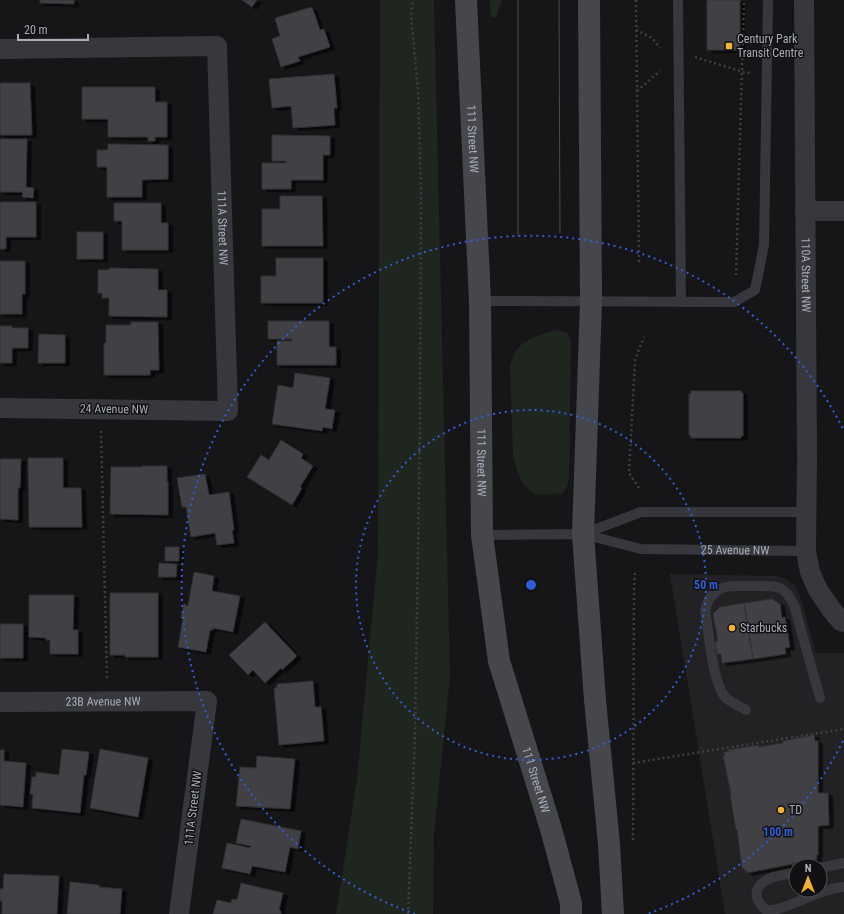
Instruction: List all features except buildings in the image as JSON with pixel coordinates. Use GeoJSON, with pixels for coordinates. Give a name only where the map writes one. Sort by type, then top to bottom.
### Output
{"type":"FeatureCollection","features":[{"type":"Feature","properties":{"kind":"main road","name":"111 Street NW"},"geometry":{"type":"LineString","coordinates":[[466,0],[480,301],[482,535],[499,661],[551,829],[571,903],[571,914]]}},
{"type":"Feature","properties":{"kind":"main road"},"geometry":{"type":"LineString","coordinates":[[589,0],[591,301],[583,534],[595,700],[609,844],[613,914]]}},
{"type":"Feature","properties":{"kind":"street","name":"110A Street NW"},"geometry":{"type":"LineString","coordinates":[[804,0],[806,551]]}},
{"type":"Feature","properties":{"kind":"street","name":"111A Street NW"},"geometry":{"type":"LineString","coordinates":[[0,48],[217,46],[228,411]]}},
{"type":"Feature","properties":{"kind":"street"},"geometry":{"type":"LineString","coordinates":[[805,211],[844,211]]}},
{"type":"Feature","properties":{"kind":"street","name":"24 Avenue NW"},"geometry":{"type":"LineString","coordinates":[[0,408],[228,411]]}},
{"type":"Feature","properties":{"kind":"street"},"geometry":{"type":"LineString","coordinates":[[806,551],[810,572],[818,590],[830,609],[843,624]]}},
{"type":"Feature","properties":{"kind":"street","name":"111A Street NW"},"geometry":{"type":"LineString","coordinates":[[179,914],[207,701]]}},
{"type":"Feature","properties":{"kind":"street","name":"23B Avenue NW"},"geometry":{"type":"LineString","coordinates":[[0,702],[207,701]]}},
{"type":"Feature","properties":{"kind":"lane"},"geometry":{"type":"LineString","coordinates":[[678,0],[681,302]]}},
{"type":"Feature","properties":{"kind":"lane"},"geometry":{"type":"LineString","coordinates":[[480,301],[734,302],[755,290],[764,246],[768,0]]}},
{"type":"Feature","properties":{"kind":"lane","name":"25 Avenue NW"},"geometry":{"type":"LineString","coordinates":[[583,534],[641,512],[806,512]]}},
{"type":"Feature","properties":{"kind":"lane","name":"25 Avenue NW"},"geometry":{"type":"LineString","coordinates":[[482,535],[583,534],[641,549],[806,551]]}},
{"type":"Feature","properties":{"kind":"lane"},"geometry":{"type":"LineString","coordinates":[[746,710],[727,698],[720,690],[715,672],[705,610],[707,602],[712,595],[727,586],[771,586],[781,589],[788,594],[794,605],[820,698]]}},
{"type":"Feature","properties":{"kind":"lane"},"geometry":{"type":"LineString","coordinates":[[828,866],[844,862]]}},
{"type":"Feature","properties":{"kind":"lane"},"geometry":{"type":"LineString","coordinates":[[788,875],[763,881],[758,887],[756,894],[758,902],[766,910],[774,910],[806,898]]}},
{"type":"Feature","properties":{"kind":"lane"},"geometry":{"type":"LineString","coordinates":[[828,891],[844,887]]}},
{"type":"Feature","properties":{"kind":"path"},"geometry":{"type":"LineString","coordinates":[[408,914],[415,734],[420,418],[421,199],[418,90],[412,15],[413,0]]}},
{"type":"Feature","properties":{"kind":"path"},"geometry":{"type":"LineString","coordinates":[[636,0],[639,262]]}},
{"type":"Feature","properties":{"kind":"path"},"geometry":{"type":"LineString","coordinates":[[736,275],[744,0]]}},
{"type":"Feature","properties":{"kind":"path"},"geometry":{"type":"LineString","coordinates":[[636,30],[652,38],[660,47],[660,52]]}},
{"type":"Feature","properties":{"kind":"path"},"geometry":{"type":"LineString","coordinates":[[695,57],[743,72],[752,73]]}},
{"type":"Feature","properties":{"kind":"path"},"geometry":{"type":"LineString","coordinates":[[637,91],[660,72],[660,65]]}},
{"type":"Feature","properties":{"kind":"path"},"geometry":{"type":"LineString","coordinates":[[639,488],[629,473],[635,360],[644,337]]}},
{"type":"Feature","properties":{"kind":"path"},"geometry":{"type":"LineString","coordinates":[[100,425],[108,702]]}},
{"type":"Feature","properties":{"kind":"path"},"geometry":{"type":"LineString","coordinates":[[633,843],[635,570]]}},
{"type":"Feature","properties":{"kind":"path"},"geometry":{"type":"LineString","coordinates":[[633,763],[844,729]]}},
{"type":"Feature","properties":{"kind":"shaded area"},"geometry":{"type":"Polygon","coordinates":[[[380,0],[434,0],[450,676],[434,834],[433,914],[336,914],[357,779],[378,553],[380,0]]]}},
{"type":"Feature","properties":{"kind":"shaded area"},"geometry":{"type":"Polygon","coordinates":[[[489,0],[502,0],[496,17],[491,17],[489,0]]]}},
{"type":"Feature","properties":{"kind":"shaded area"},"geometry":{"type":"Polygon","coordinates":[[[556,330],[566,333],[571,342],[569,478],[567,487],[563,493],[542,495],[534,494],[523,484],[517,471],[513,455],[510,366],[513,357],[521,345],[533,338],[556,330]]]}},
{"type":"Feature","properties":{"kind":"shaded area"},"geometry":{"type":"Polygon","coordinates":[[[670,574],[776,576],[786,579],[794,585],[800,596],[816,653],[844,653],[844,914],[725,914],[670,574]]]}},
{"type":"Feature","properties":{"kind":"tram line"},"geometry":{"type":"LineString","coordinates":[[518,0],[518,235]]}},
{"type":"Feature","properties":{"kind":"tram line"},"geometry":{"type":"LineString","coordinates":[[559,0],[560,233]]}},
{"type":"Feature","properties":{"kind":"place","name":"Century Park Transit Centre"},"geometry":{"type":"Point","coordinates":[729,46]}},
{"type":"Feature","properties":{"kind":"place","name":"Starbucks"},"geometry":{"type":"Point","coordinates":[732,628]}},
{"type":"Feature","properties":{"kind":"place","name":"TD"},"geometry":{"type":"Point","coordinates":[781,810]}}]}
